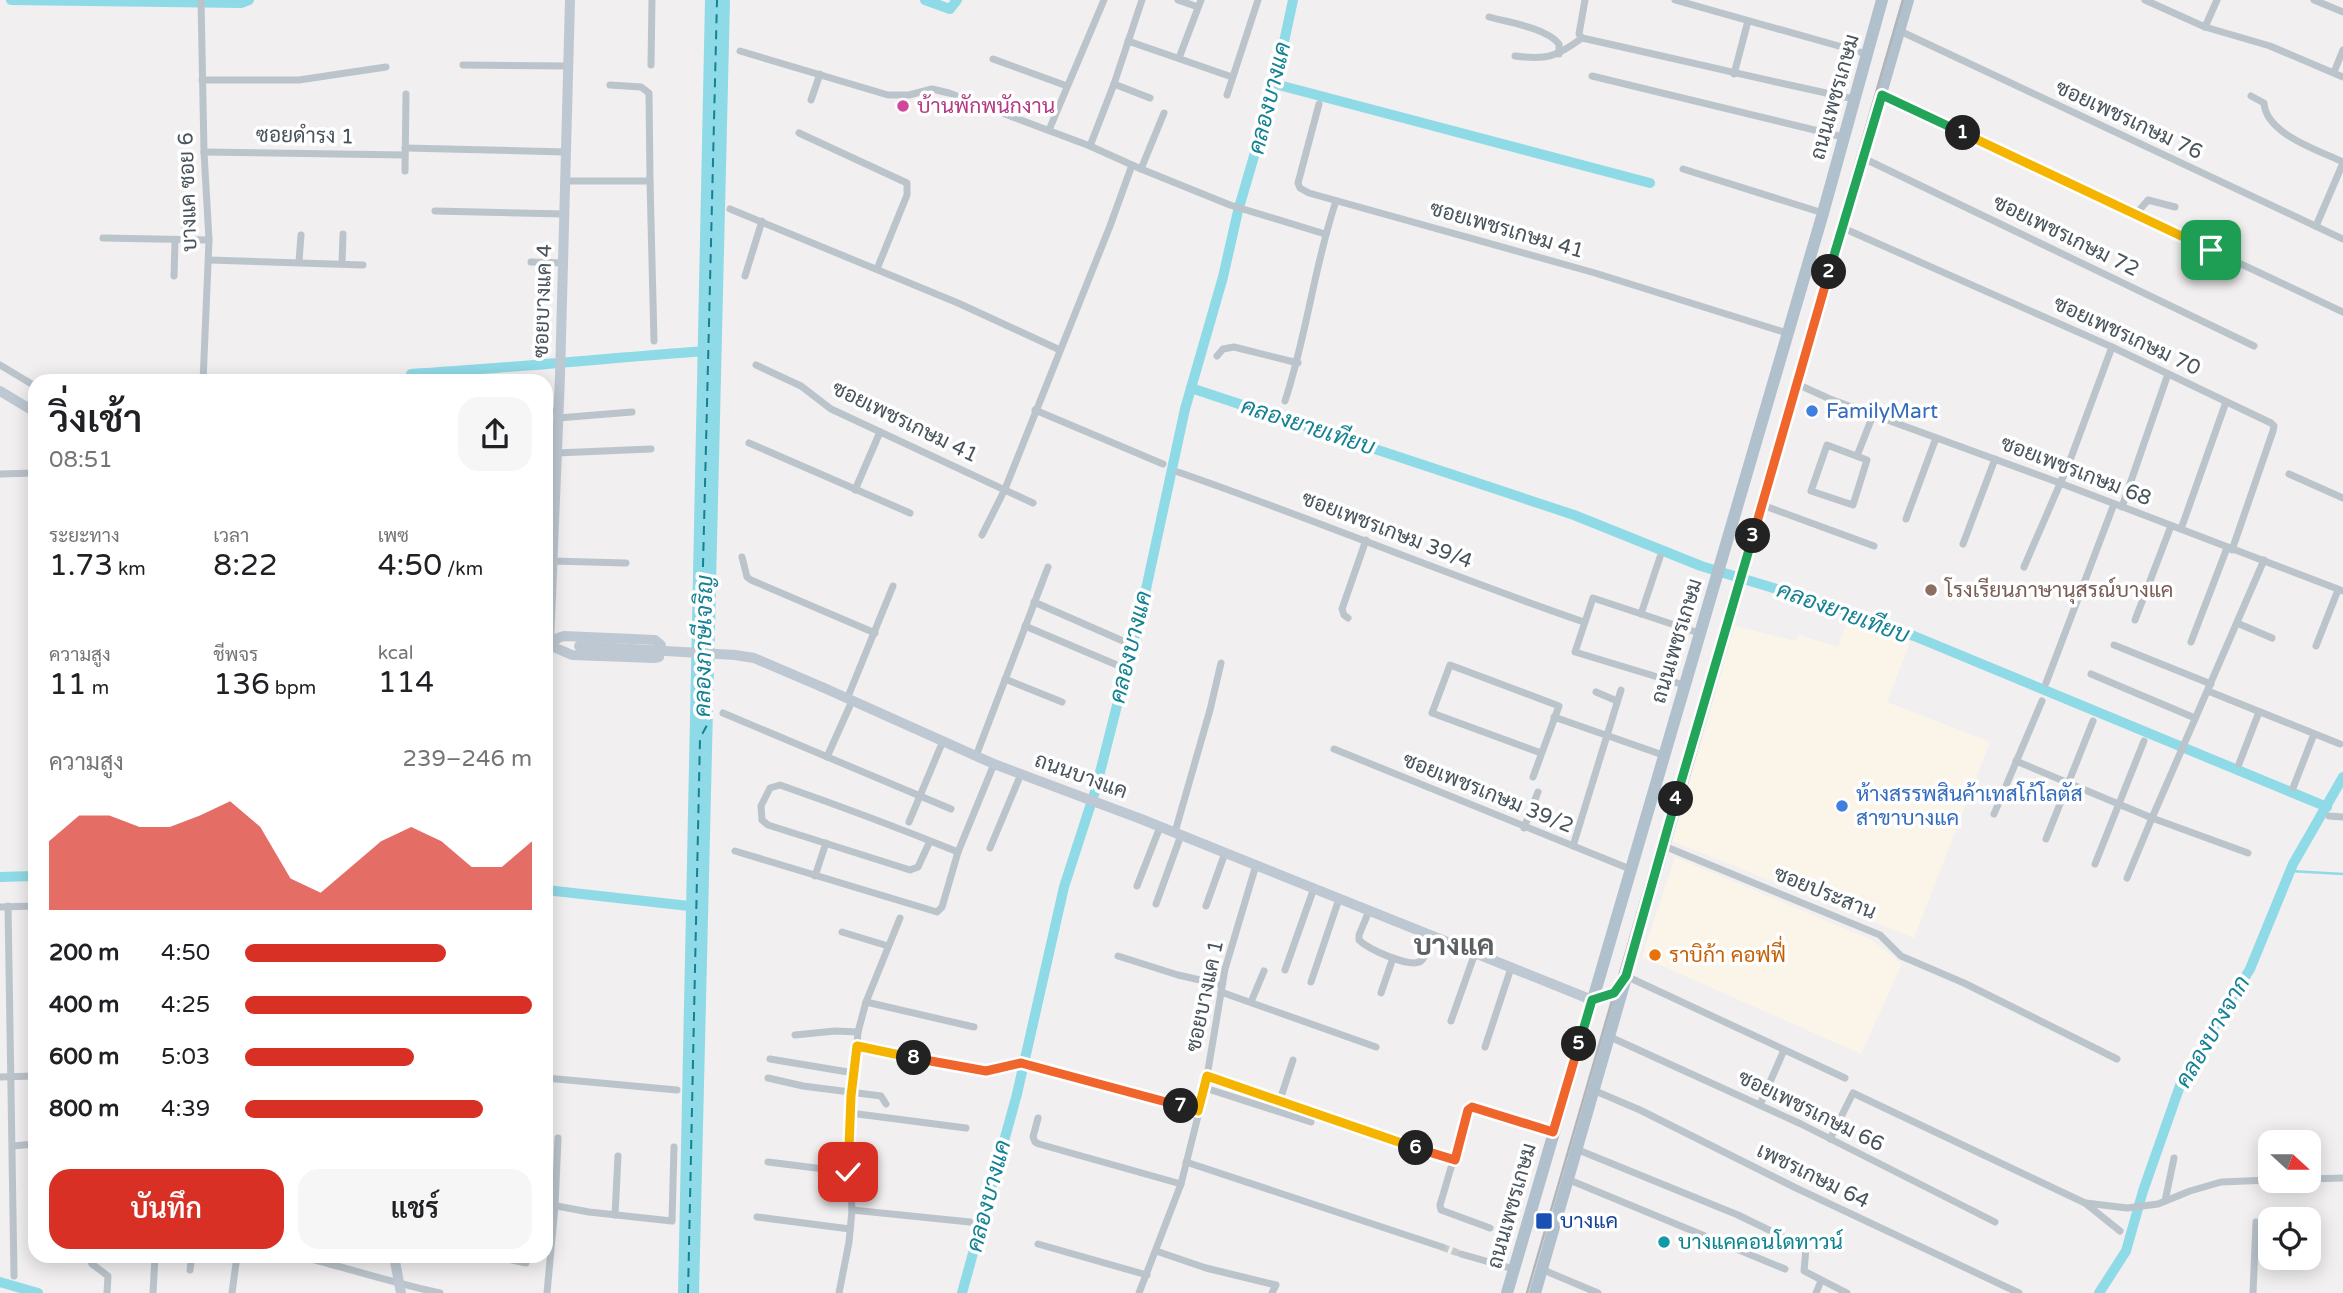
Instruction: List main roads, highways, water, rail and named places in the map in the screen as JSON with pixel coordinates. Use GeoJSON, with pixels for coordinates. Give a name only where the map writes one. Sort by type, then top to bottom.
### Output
{"type":"FeatureCollection","features":[{"type":"Feature","properties":{"kind":"main road","name":"ซอยบางแค 4"},"geometry":{"type":"LineString","coordinates":[[553,490],[561,354],[570,0]]}},
{"type":"Feature","properties":{"kind":"main road","name":"ถนนเพชรเกษม"},"geometry":{"type":"LineString","coordinates":[[1507,1293],[1811,253],[1882,0]]}},
{"type":"Feature","properties":{"kind":"main road","name":"ถนนเพชรเกษม"},"geometry":{"type":"LineString","coordinates":[[1535,1293],[1908,0]]}},
{"type":"Feature","properties":{"kind":"main road"},"geometry":{"type":"LineString","coordinates":[[1821,217],[1843,228]]}},
{"type":"Feature","properties":{"kind":"main road"},"geometry":{"type":"LineString","coordinates":[[1811,253],[1833,261]]}},
{"type":"Feature","properties":{"kind":"main road"},"geometry":{"type":"LineString","coordinates":[[0,391],[28,408]]}},
{"type":"Feature","properties":{"kind":"main road"},"geometry":{"type":"LineString","coordinates":[[553,642],[564,636],[655,640],[661,645],[659,657],[654,658],[572,655],[553,647]]}},
{"type":"Feature","properties":{"kind":"main road","name":"ถนนบางแค"},"geometry":{"type":"LineString","coordinates":[[553,645],[754,658],[994,764],[1100,803],[1592,1000]]}},
{"type":"Feature","properties":{"kind":"main road"},"geometry":{"type":"LineString","coordinates":[[1592,1000],[1614,993],[1626,976]]}},
{"type":"Feature","properties":{"kind":"main road"},"geometry":{"type":"LineString","coordinates":[[395,1263],[400,1289]]}},
{"type":"Feature","properties":{"kind":"water","name":"คลองภาษีเจริญ"},"geometry":{"type":"Polygon","coordinates":[[[705,0],[730,0],[699,1293],[678,1293],[705,0]]]}},
{"type":"Feature","properties":{"kind":"waterway"},"geometry":{"type":"LineString","coordinates":[[11,0],[241,3],[249,0]]}},
{"type":"Feature","properties":{"kind":"waterway"},"geometry":{"type":"LineString","coordinates":[[925,0],[950,9],[957,0]]}},
{"type":"Feature","properties":{"kind":"waterway","name":"คลองบางแค"},"geometry":{"type":"LineString","coordinates":[[962,1293],[1017,1094],[1064,887],[1096,788],[1143,603],[1185,409],[1275,84],[1293,0]]}},
{"type":"Feature","properties":{"kind":"waterway"},"geometry":{"type":"LineString","coordinates":[[1275,84],[1650,183]]}},
{"type":"Feature","properties":{"kind":"waterway"},"geometry":{"type":"LineString","coordinates":[[411,374],[707,351]]}},
{"type":"Feature","properties":{"kind":"waterway","name":"คลองยายเทียบ"},"geometry":{"type":"LineString","coordinates":[[1191,388],[1574,515],[1701,566],[1836,607],[1914,636],[2327,807]]}},
{"type":"Feature","properties":{"kind":"waterway","name":"คลองบางจาก"},"geometry":{"type":"LineString","coordinates":[[2099,1293],[2126,1251],[2143,1191],[2182,1080],[2250,969],[2293,864],[2343,777]]}},
{"type":"Feature","properties":{"kind":"waterway"},"geometry":{"type":"LineString","coordinates":[[2290,871],[2343,874]]}},
{"type":"Feature","properties":{"kind":"waterway"},"geometry":{"type":"LineString","coordinates":[[0,877],[28,876]]}},
{"type":"Feature","properties":{"kind":"waterway"},"geometry":{"type":"LineString","coordinates":[[553,891],[698,907]]}},
{"type":"Feature","properties":{"kind":"waterway"},"geometry":{"type":"LineString","coordinates":[[0,1282],[38,1293]]}},
{"type":"Feature","properties":{"kind":"tunnel"},"geometry":{"type":"LineString","coordinates":[[1442,1247],[1461,1254]]}},
{"type":"Feature","properties":{"kind":"railway"},"geometry":{"type":"LineString","coordinates":[[1527,1293],[1903,0]]}},
{"type":"Feature","properties":{"kind":"place","name":"บ้านพักพนักงาน"},"geometry":{"type":"Point","coordinates":[903,106]}},
{"type":"Feature","properties":{"kind":"place","name":"FamilyMart"},"geometry":{"type":"Point","coordinates":[1812,411]}},
{"type":"Feature","properties":{"kind":"place","name":"โรงเรียนภาษานุสรณ์บางแค"},"geometry":{"type":"Point","coordinates":[1931,590]}},
{"type":"Feature","properties":{"kind":"place","name":"ห้างสรรพสินค้าเทสโก้โลตัส สาขาบางแค"},"geometry":{"type":"Point","coordinates":[1842,806]}},
{"type":"Feature","properties":{"kind":"place","name":"ราบิก้า คอฟฟี่"},"geometry":{"type":"Point","coordinates":[1655,955]}},
{"type":"Feature","properties":{"kind":"place","name":"บางแค"},"geometry":{"type":"Point","coordinates":[1544,1221]}},
{"type":"Feature","properties":{"kind":"place","name":"บางแคคอนโดทาวน์"},"geometry":{"type":"Point","coordinates":[1664,1242]}},
{"type":"Feature","properties":{"kind":"district","name":"บางแค"},"geometry":{"type":"Point","coordinates":[1454,946]}}]}
